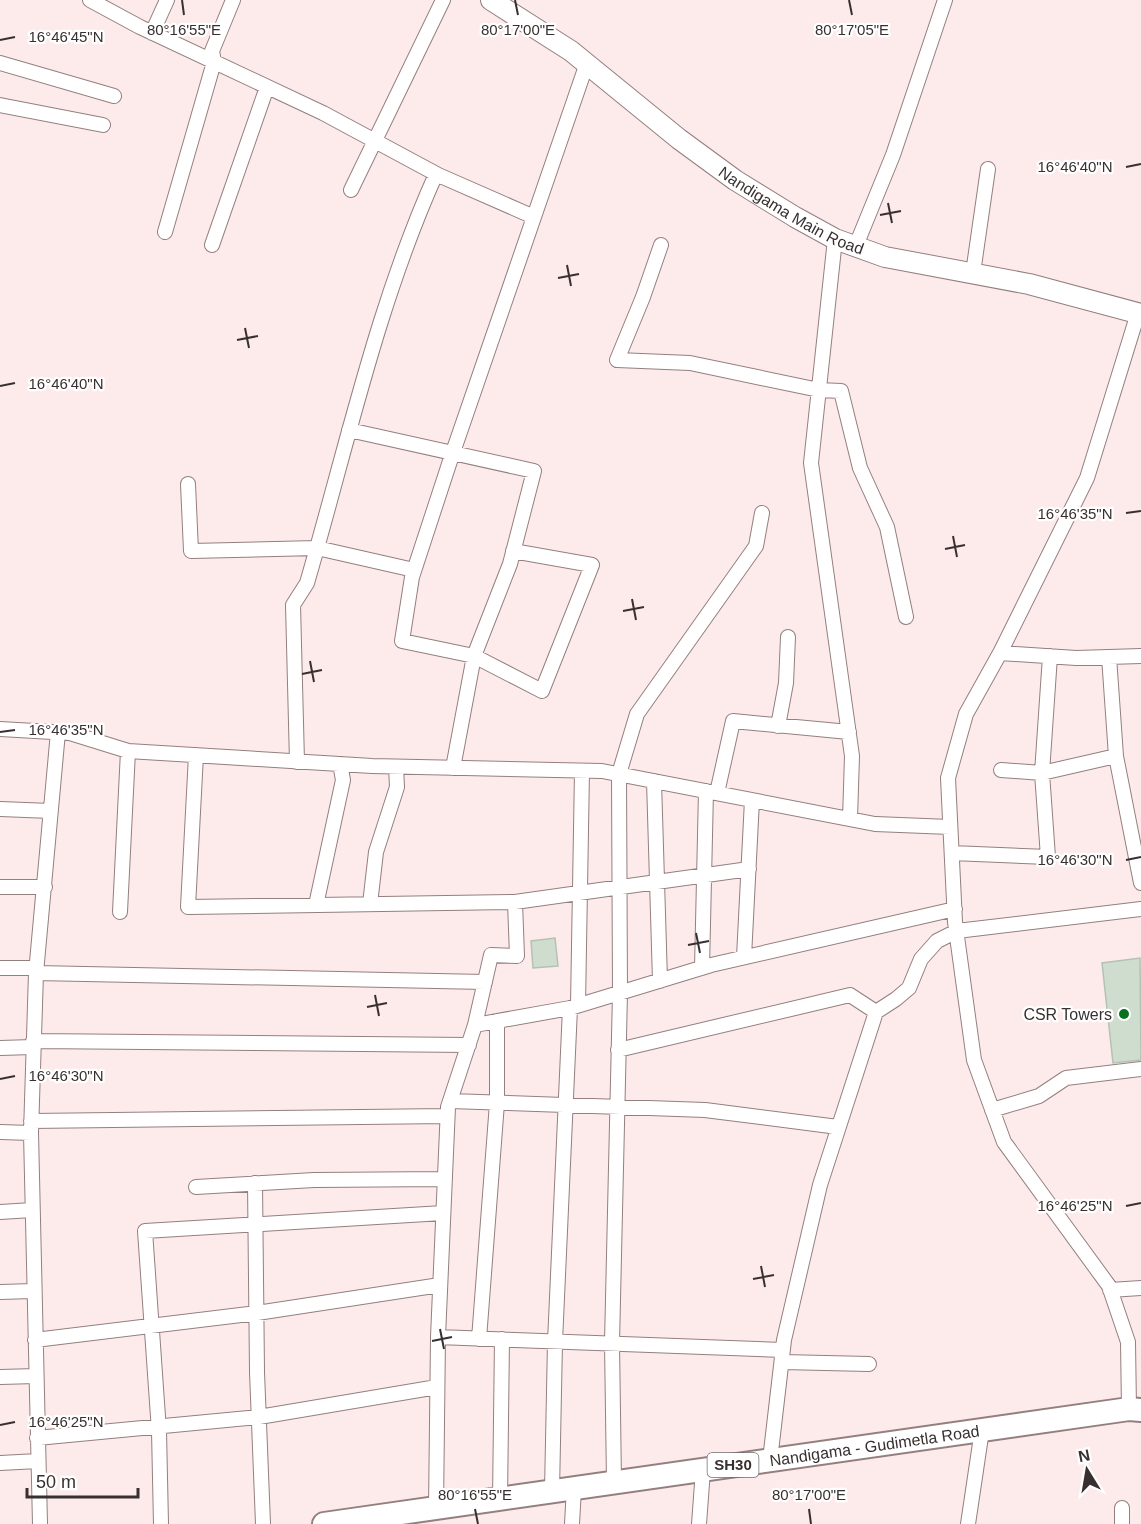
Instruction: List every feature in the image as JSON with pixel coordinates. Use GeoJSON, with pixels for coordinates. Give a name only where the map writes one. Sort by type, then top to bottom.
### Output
{"type":"FeatureCollection","features":[{"type":"Feature","properties":{"kind":"main road","name":"Nandigama - Gudimetla Road"},"geometry":{"type":"LineString","coordinates":[[324,1524],[1135,1409]]}},
{"type":"Feature","properties":{"kind":"street"},"geometry":{"type":"LineString","coordinates":[[90,0],[442,177]]}},
{"type":"Feature","properties":{"kind":"street"},"geometry":{"type":"LineString","coordinates":[[152,33],[167,0]]}},
{"type":"Feature","properties":{"kind":"street"},"geometry":{"type":"LineString","coordinates":[[165,232],[214,62],[212,51],[233,0]]}},
{"type":"Feature","properties":{"kind":"street"},"geometry":{"type":"LineString","coordinates":[[351,190],[443,0]]}},
{"type":"Feature","properties":{"kind":"street","name":"Nandigama Main Road"},"geometry":{"type":"LineString","coordinates":[[492,0],[587,63],[679,139],[735,180],[835,239],[885,257],[1029,284],[1140,313]]}},
{"type":"Feature","properties":{"kind":"street"},"geometry":{"type":"LineString","coordinates":[[855,248],[892,155],[945,0]]}},
{"type":"Feature","properties":{"kind":"street"},"geometry":{"type":"LineString","coordinates":[[0,63],[114,96]]}},
{"type":"Feature","properties":{"kind":"street"},"geometry":{"type":"LineString","coordinates":[[513,551],[592,565],[542,691],[474,656],[402,640],[414,570],[587,63]]}},
{"type":"Feature","properties":{"kind":"street"},"geometry":{"type":"LineString","coordinates":[[212,245],[267,87]]}},
{"type":"Feature","properties":{"kind":"street"},"geometry":{"type":"LineString","coordinates":[[0,105],[103,125]]}},
{"type":"Feature","properties":{"kind":"street"},"geometry":{"type":"LineString","coordinates":[[973,273],[988,169]]}},
{"type":"Feature","properties":{"kind":"street"},"geometry":{"type":"LineString","coordinates":[[297,762],[293,605],[307,584],[366,364],[421,209],[436,174],[534,217]]}},
{"type":"Feature","properties":{"kind":"street"},"geometry":{"type":"LineString","coordinates":[[835,239],[811,463],[852,756],[850,819]]}},
{"type":"Feature","properties":{"kind":"street"},"geometry":{"type":"LineString","coordinates":[[661,245],[644,297],[617,360],[690,363],[819,390],[841,391],[860,468],[887,527],[906,617]]}},
{"type":"Feature","properties":{"kind":"street"},"geometry":{"type":"LineString","coordinates":[[1135,1409],[1128,1342],[1110,1290],[1065,1224],[1004,1142],[974,1060],[957,931],[948,778],[966,714],[1000,653],[1087,478],[1140,313]]}},
{"type":"Feature","properties":{"kind":"street"},"geometry":{"type":"LineString","coordinates":[[349,430],[534,471],[513,551],[474,656],[453,768]]}},
{"type":"Feature","properties":{"kind":"street"},"geometry":{"type":"LineString","coordinates":[[188,484],[191,551],[317,548],[414,570]]}},
{"type":"Feature","properties":{"kind":"street"},"geometry":{"type":"LineString","coordinates":[[614,1482],[612,1343],[620,993],[619,774],[637,714],[756,546],[762,513]]}},
{"type":"Feature","properties":{"kind":"street"},"geometry":{"type":"LineString","coordinates":[[778,726],[786,682],[788,637]]}},
{"type":"Feature","properties":{"kind":"street"},"geometry":{"type":"LineString","coordinates":[[1000,653],[1076,658],[1141,656]]}},
{"type":"Feature","properties":{"kind":"street"},"geometry":{"type":"LineString","coordinates":[[952,853],[1048,857],[1042,773],[1050,656]]}},
{"type":"Feature","properties":{"kind":"street"},"geometry":{"type":"LineString","coordinates":[[1109,657],[1116,756],[1141,883]]}},
{"type":"Feature","properties":{"kind":"street"},"geometry":{"type":"LineString","coordinates":[[702,968],[704,875],[711,792],[733,721],[849,732]]}},
{"type":"Feature","properties":{"kind":"street"},"geometry":{"type":"LineString","coordinates":[[0,729],[70,733],[128,751],[396,767],[582,771],[619,774],[875,824],[950,827]]}},
{"type":"Feature","properties":{"kind":"street"},"geometry":{"type":"LineString","coordinates":[[40,1524],[31,1127],[36,970],[58,732]]}},
{"type":"Feature","properties":{"kind":"street"},"geometry":{"type":"LineString","coordinates":[[120,912],[128,751]]}},
{"type":"Feature","properties":{"kind":"street"},"geometry":{"type":"LineString","coordinates":[[196,755],[188,907],[515,902],[749,869]]}},
{"type":"Feature","properties":{"kind":"street"},"geometry":{"type":"LineString","coordinates":[[1001,770],[1042,773],[1116,756]]}},
{"type":"Feature","properties":{"kind":"street"},"geometry":{"type":"LineString","coordinates":[[316,905],[343,780],[340,764]]}},
{"type":"Feature","properties":{"kind":"street"},"geometry":{"type":"LineString","coordinates":[[370,904],[376,852],[397,787],[396,767]]}},
{"type":"Feature","properties":{"kind":"street"},"geometry":{"type":"LineString","coordinates":[[572,1524],[563,1490],[555,1342],[565,1106],[574,1006],[580,893],[582,771]]}},
{"type":"Feature","properties":{"kind":"street"},"geometry":{"type":"LineString","coordinates":[[654,781],[660,981]]}},
{"type":"Feature","properties":{"kind":"street"},"geometry":{"type":"LineString","coordinates":[[744,957],[752,800]]}},
{"type":"Feature","properties":{"kind":"street"},"geometry":{"type":"LineString","coordinates":[[0,808],[51,812]]}},
{"type":"Feature","properties":{"kind":"street"},"geometry":{"type":"LineString","coordinates":[[0,887],[45,886]]}},
{"type":"Feature","properties":{"kind":"street"},"geometry":{"type":"LineString","coordinates":[[436,1508],[438,1337],[447,1116],[475,1025],[491,955],[517,956],[515,902]]}},
{"type":"Feature","properties":{"kind":"street"},"geometry":{"type":"LineString","coordinates":[[475,1025],[574,1006],[744,957],[955,909]]}},
{"type":"Feature","properties":{"kind":"street"},"geometry":{"type":"LineString","coordinates":[[770,1460],[783,1356],[820,1185],[876,1012],[909,987],[921,959],[937,941],[957,931],[1141,909]]}},
{"type":"Feature","properties":{"kind":"street"},"geometry":{"type":"LineString","coordinates":[[0,968],[485,982]]}},
{"type":"Feature","properties":{"kind":"street"},"geometry":{"type":"LineString","coordinates":[[618,1050],[850,995],[876,1012]]}},
{"type":"Feature","properties":{"kind":"street"},"geometry":{"type":"LineString","coordinates":[[479,1339],[497,1103],[496,1021]]}},
{"type":"Feature","properties":{"kind":"street"},"geometry":{"type":"LineString","coordinates":[[0,1048],[33,1044],[469,1045]]}},
{"type":"Feature","properties":{"kind":"street"},"geometry":{"type":"LineString","coordinates":[[992,1110],[1039,1096],[1066,1078],[1141,1070]]}},
{"type":"Feature","properties":{"kind":"street"},"geometry":{"type":"LineString","coordinates":[[450,1101],[705,1110],[838,1127]]}},
{"type":"Feature","properties":{"kind":"street"},"geometry":{"type":"LineString","coordinates":[[0,1132],[31,1127],[447,1116]]}},
{"type":"Feature","properties":{"kind":"street"},"geometry":{"type":"LineString","coordinates":[[196,1187],[314,1180],[445,1179]]}},
{"type":"Feature","properties":{"kind":"street"},"geometry":{"type":"LineString","coordinates":[[255,1183],[263,1524]]}},
{"type":"Feature","properties":{"kind":"street"},"geometry":{"type":"LineString","coordinates":[[0,1212],[32,1210]]}},
{"type":"Feature","properties":{"kind":"street"},"geometry":{"type":"LineString","coordinates":[[160,1524],[159,1427],[145,1231],[443,1213]]}},
{"type":"Feature","properties":{"kind":"street"},"geometry":{"type":"LineString","coordinates":[[35,1340],[257,1313],[440,1285]]}},
{"type":"Feature","properties":{"kind":"street"},"geometry":{"type":"LineString","coordinates":[[1110,1290],[1141,1288]]}},
{"type":"Feature","properties":{"kind":"street"},"geometry":{"type":"LineString","coordinates":[[0,1292],[33,1291]]}},
{"type":"Feature","properties":{"kind":"street"},"geometry":{"type":"LineString","coordinates":[[438,1337],[612,1343],[869,1364]]}},
{"type":"Feature","properties":{"kind":"street"},"geometry":{"type":"LineString","coordinates":[[500,1499],[502,1340]]}},
{"type":"Feature","properties":{"kind":"street"},"geometry":{"type":"LineString","coordinates":[[0,1377],[36,1376]]}},
{"type":"Feature","properties":{"kind":"street"},"geometry":{"type":"LineString","coordinates":[[37,1438],[259,1417],[437,1387]]}},
{"type":"Feature","properties":{"kind":"street"},"geometry":{"type":"LineString","coordinates":[[968,1524],[982,1430]]}},
{"type":"Feature","properties":{"kind":"street"},"geometry":{"type":"LineString","coordinates":[[0,1463],[38,1461]]}},
{"type":"Feature","properties":{"kind":"street"},"geometry":{"type":"LineString","coordinates":[[699,1524],[703,1470]]}},
{"type":"Feature","properties":{"kind":"street"},"geometry":{"type":"LineString","coordinates":[[1122,1508],[1122,1524]]}},
{"type":"Feature","properties":{"kind":"building"},"geometry":{"type":"Polygon","coordinates":[[[555,938],[558,966],[533,968],[531,941],[555,938]]]}},
{"type":"Feature","properties":{"kind":"building","name":"CSR Towers"},"geometry":{"type":"Polygon","coordinates":[[[1140,958],[1141,1060],[1113,1063],[1102,963],[1140,958]]]}},
{"type":"Feature","properties":{"kind":"place","name":"CSR Towers"},"geometry":{"type":"Point","coordinates":[1124,1014]}}]}
